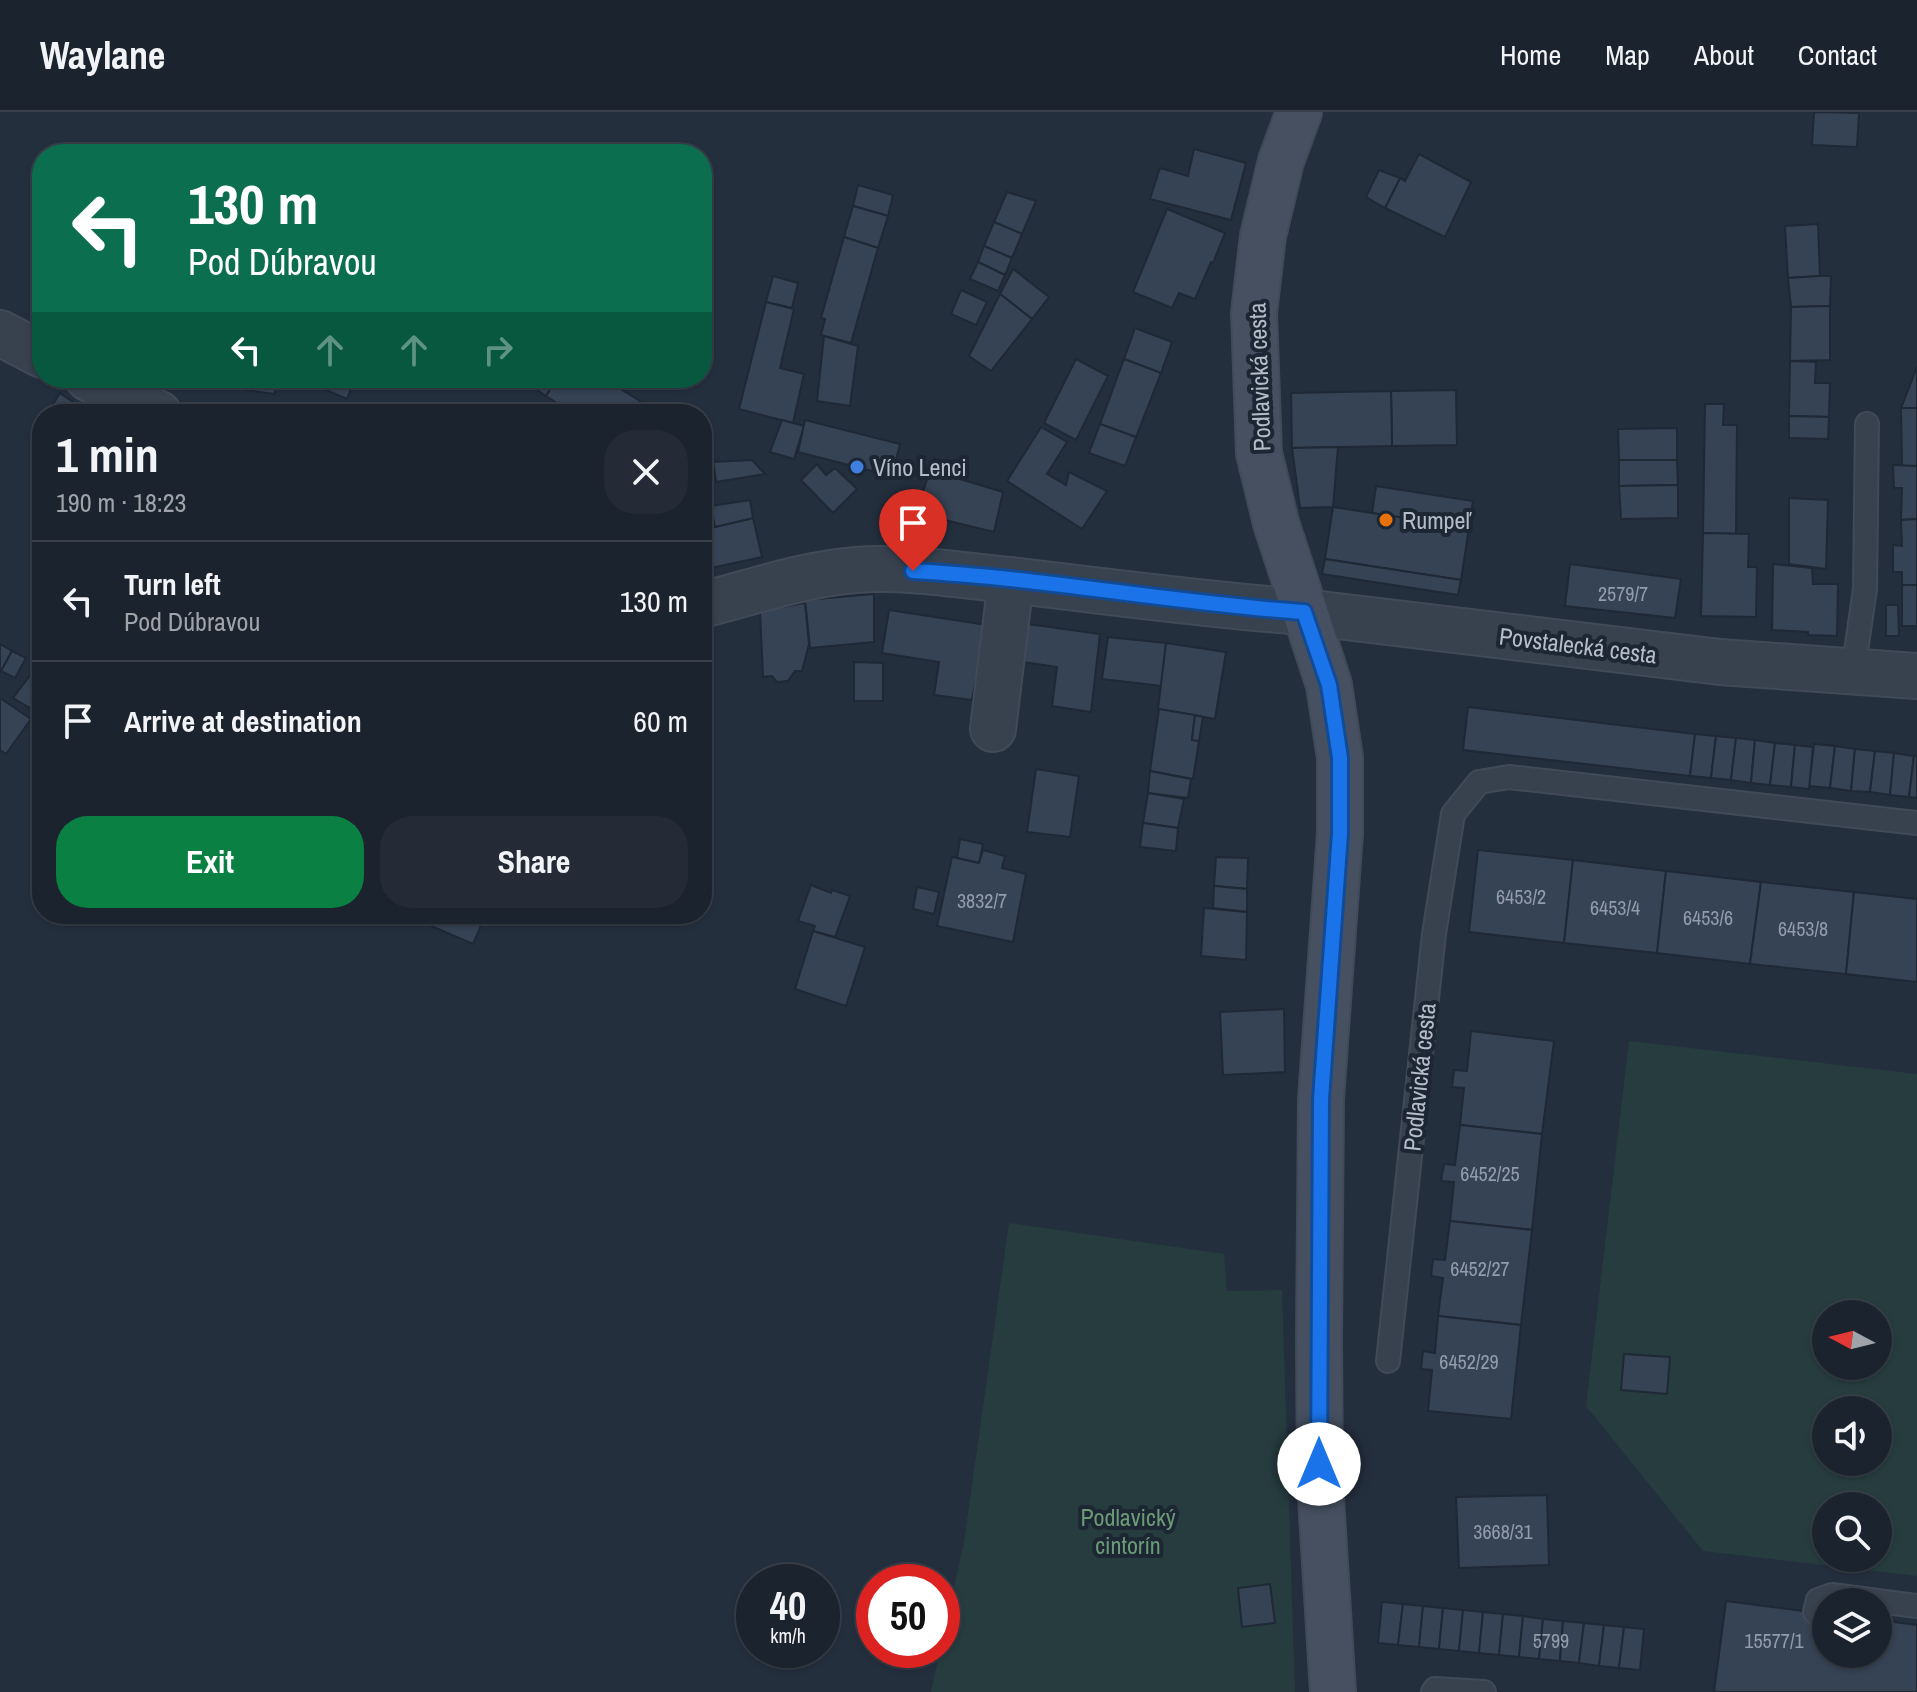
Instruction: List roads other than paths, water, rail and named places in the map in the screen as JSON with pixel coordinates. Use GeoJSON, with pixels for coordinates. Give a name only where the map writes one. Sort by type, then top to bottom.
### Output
{"type":"FeatureCollection","features":[{"type":"Feature","properties":{"kind":"main road","name":"Podlavická cesta"},"geometry":{"type":"LineString","coordinates":[[1299,112],[1281,161],[1263,236],[1254,313],[1259,453],[1276,523],[1329,685],[1340,758],[1340,833],[1321,1099],[1319,1250],[1319,1473],[1333,1692]]}},
{"type":"Feature","properties":{"kind":"street"},"geometry":{"type":"LineString","coordinates":[[0,333],[32,350]]}},
{"type":"Feature","properties":{"kind":"street"},"geometry":{"type":"LineString","coordinates":[[108,388],[139,404]]}},
{"type":"Feature","properties":{"kind":"street","name":"Povstalecká cesta"},"geometry":{"type":"LineString","coordinates":[[712,602],[815,575],[857,570],[933,572],[1304,612],[1720,662],[1917,676]]}},
{"type":"Feature","properties":{"kind":"street"},"geometry":{"type":"LineString","coordinates":[[993,729],[1011,580]]}},
{"type":"Feature","properties":{"kind":"lane"},"geometry":{"type":"LineString","coordinates":[[1853,672],[1865,589],[1867,424]]}},
{"type":"Feature","properties":{"kind":"lane","name":"Podlavická cesta"},"geometry":{"type":"LineString","coordinates":[[1388,1361],[1434,934],[1453,814],[1479,782],[1509,777],[1917,823]]}},
{"type":"Feature","properties":{"kind":"lane"},"geometry":{"type":"LineString","coordinates":[[1892,1603],[1917,1606]]}},
{"type":"Feature","properties":{"kind":"lane"},"geometry":{"type":"LineString","coordinates":[[1433,1692],[1435,1689],[1484,1692]]}},
{"type":"Feature","properties":{"kind":"place","name":"Víno Lenci"},"geometry":{"type":"Point","coordinates":[857,467]}},
{"type":"Feature","properties":{"kind":"place","name":"Rumpeľ"},"geometry":{"type":"Point","coordinates":[1386,520]}},
{"type":"Feature","properties":{"kind":"park label","name":"Podlavický cintorín"},"geometry":{"type":"Point","coordinates":[1128,1531]}}]}
